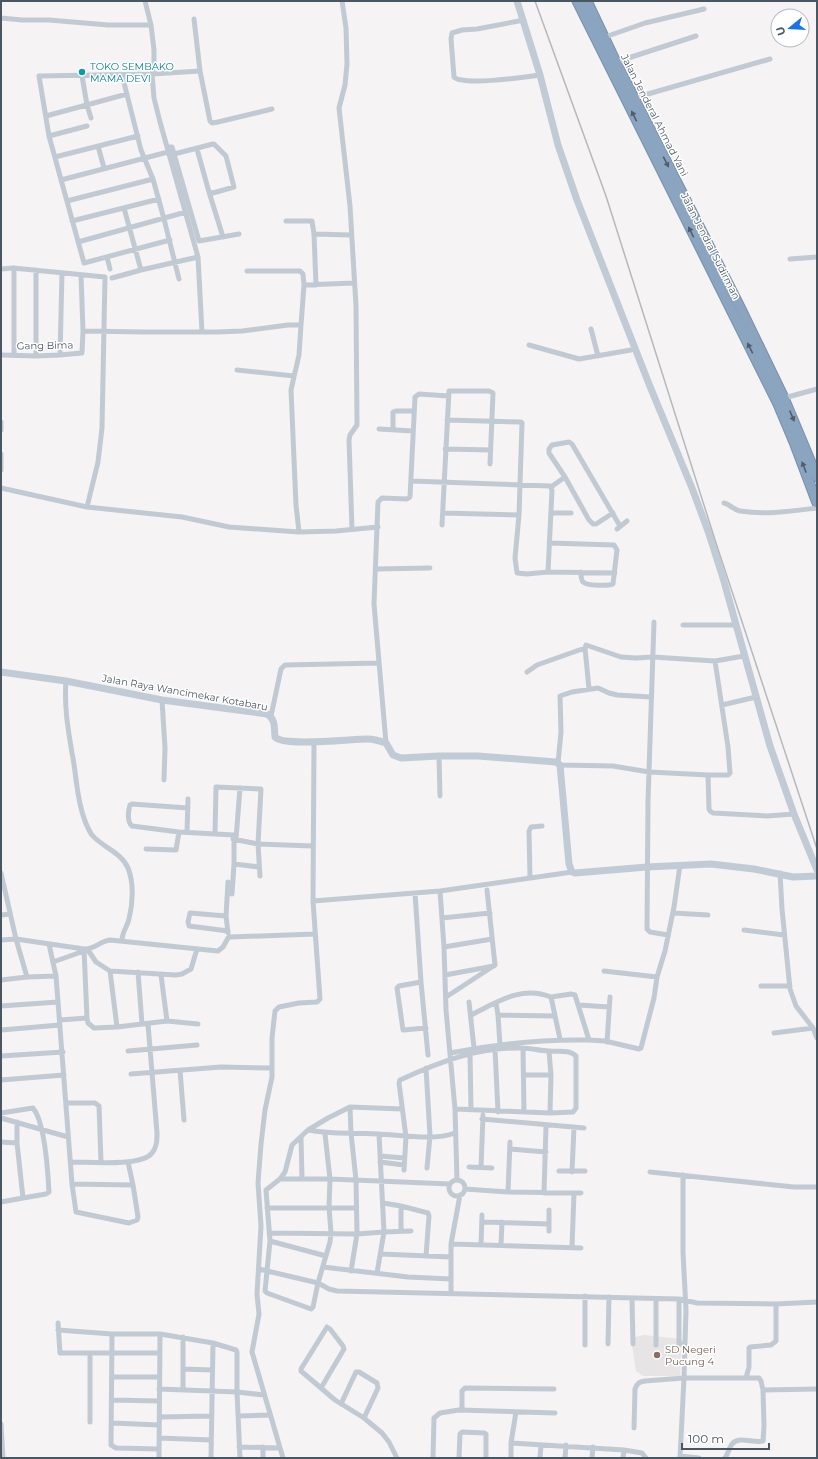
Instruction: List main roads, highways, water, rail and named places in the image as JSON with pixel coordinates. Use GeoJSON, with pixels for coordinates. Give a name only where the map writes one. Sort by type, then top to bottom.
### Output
{"type":"FeatureCollection","features":[{"type":"Feature","properties":{"kind":"highway","name":"Jalan Jendral Sudirman"},"geometry":{"type":"LineString","coordinates":[[577,1],[778,404],[817,503]]}},
{"type":"Feature","properties":{"kind":"highway","name":"Jalan Jenderal Ahmad Yani"},"geometry":{"type":"LineString","coordinates":[[587,1],[634,98],[740,306],[784,398],[817,477]]}},
{"type":"Feature","properties":{"kind":"railway"},"geometry":{"type":"LineString","coordinates":[[535,1],[606,196],[716,543],[817,849]]}},
{"type":"Feature","properties":{"kind":"place","name":"TOKO SEMBAKO MAMA DEVI"},"geometry":{"type":"Point","coordinates":[82,72]}},
{"type":"Feature","properties":{"kind":"place","name":"SD Negeri Pucung 4"},"geometry":{"type":"Point","coordinates":[657,1355]}}]}
